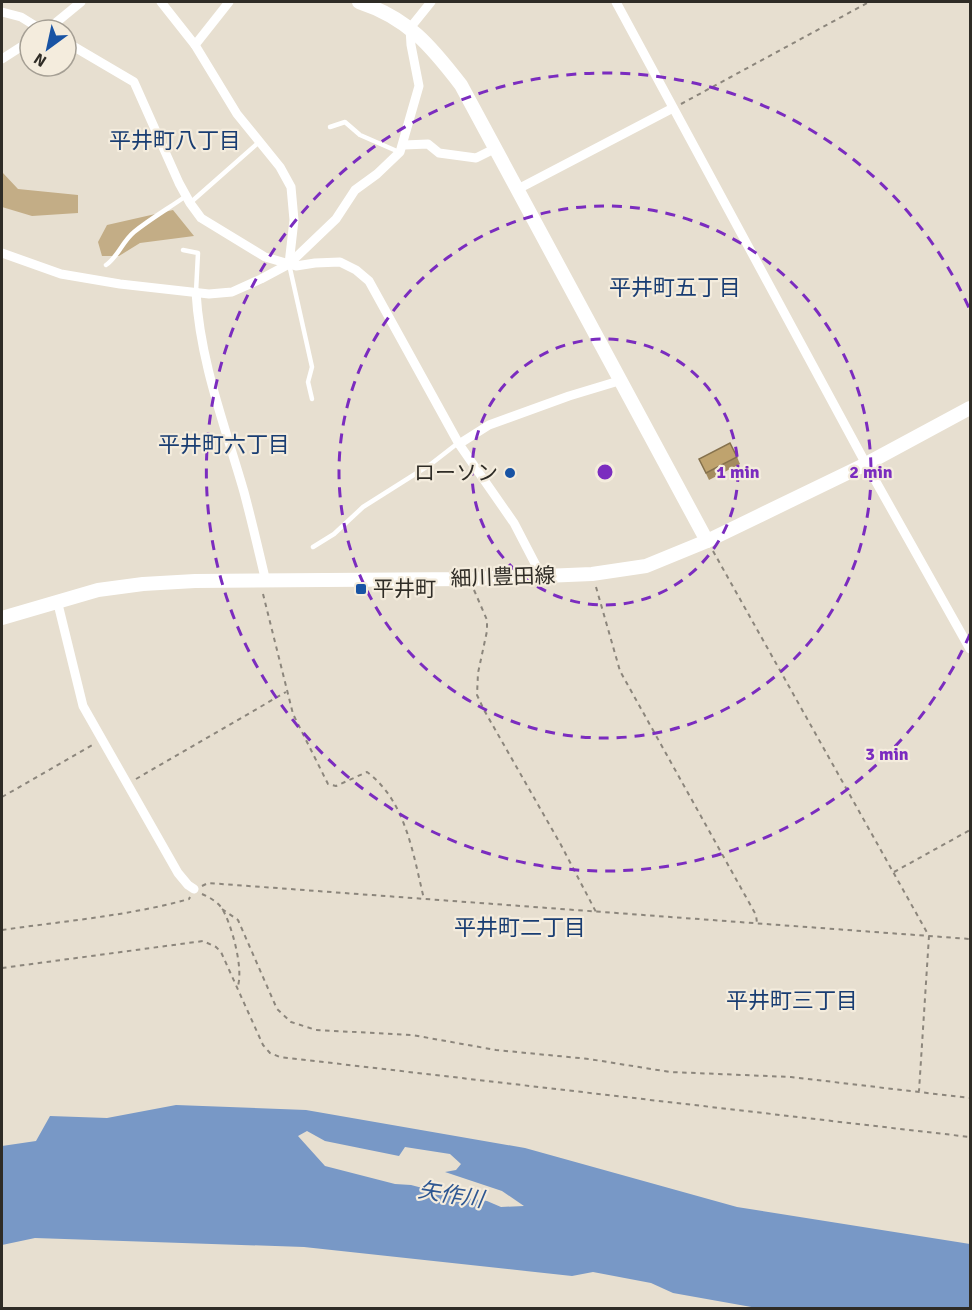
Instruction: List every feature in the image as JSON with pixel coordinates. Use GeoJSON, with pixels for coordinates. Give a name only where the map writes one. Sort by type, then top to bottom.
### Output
{"type":"FeatureCollection","features":[{"type":"Feature","properties":{"kind":"main road"},"geometry":{"type":"LineString","coordinates":[[359,2],[381,5],[410,28],[438,55],[461,85],[622,380],[707,542]]}},
{"type":"Feature","properties":{"kind":"main road","name":"細川豊田線"},"geometry":{"type":"LineString","coordinates":[[2,616],[98,590],[142,584],[195,581],[470,579],[592,574],[646,566],[707,542],[866,464],[970,408]]}},
{"type":"Feature","properties":{"kind":"street"},"geometry":{"type":"LineString","coordinates":[[60,18],[81,2]]}},
{"type":"Feature","properties":{"kind":"street"},"geometry":{"type":"LineString","coordinates":[[161,2],[195,45],[231,105],[280,167],[291,187],[294,220],[289,264]]}},
{"type":"Feature","properties":{"kind":"street"},"geometry":{"type":"LineString","coordinates":[[195,45],[229,2]]}},
{"type":"Feature","properties":{"kind":"street"},"geometry":{"type":"LineString","coordinates":[[2,253],[62,274],[120,284],[210,294],[232,292],[289,264],[336,219],[355,190],[377,174],[402,149],[420,86],[411,45],[410,28],[431,2]]}},
{"type":"Feature","properties":{"kind":"street"},"geometry":{"type":"LineString","coordinates":[[616,2],[866,464],[970,649]]}},
{"type":"Feature","properties":{"kind":"street"},"geometry":{"type":"LineString","coordinates":[[2,12],[23,18]]}},
{"type":"Feature","properties":{"kind":"street"},"geometry":{"type":"LineString","coordinates":[[2,58],[18,48]]}},
{"type":"Feature","properties":{"kind":"street"},"geometry":{"type":"LineString","coordinates":[[78,49],[134,82],[155,133],[188,199],[201,218],[265,257],[296,266],[340,262],[356,270],[369,281],[458,444],[514,523],[541,575]]}},
{"type":"Feature","properties":{"kind":"street"},"geometry":{"type":"LineString","coordinates":[[518,189],[673,108]]}},
{"type":"Feature","properties":{"kind":"street"},"geometry":{"type":"LineString","coordinates":[[402,149],[428,144],[439,153],[476,158],[494,149]]}},
{"type":"Feature","properties":{"kind":"street"},"geometry":{"type":"LineString","coordinates":[[196,292],[197,317],[209,373],[244,492],[263,582]]}},
{"type":"Feature","properties":{"kind":"street"},"geometry":{"type":"LineString","coordinates":[[458,444],[489,425],[569,396],[622,380]]}},
{"type":"Feature","properties":{"kind":"street"},"geometry":{"type":"LineString","coordinates":[[57,600],[83,706],[178,873],[194,889]]}},
{"type":"Feature","properties":{"kind":"lane"},"geometry":{"type":"LineString","coordinates":[[330,127],[345,122],[360,135],[402,149]]}},
{"type":"Feature","properties":{"kind":"lane"},"geometry":{"type":"LineString","coordinates":[[106,265],[115,259],[133,233],[188,199],[259,142]]}},
{"type":"Feature","properties":{"kind":"lane"},"geometry":{"type":"LineString","coordinates":[[183,250],[198,253],[196,292]]}},
{"type":"Feature","properties":{"kind":"lane"},"geometry":{"type":"LineString","coordinates":[[289,264],[312,367],[308,382],[312,399]]}},
{"type":"Feature","properties":{"kind":"lane"},"geometry":{"type":"LineString","coordinates":[[313,547],[334,534],[363,507],[458,444]]}},
{"type":"Feature","properties":{"kind":"path"},"geometry":{"type":"LineString","coordinates":[[673,108],[869,2]]}},
{"type":"Feature","properties":{"kind":"path"},"geometry":{"type":"LineString","coordinates":[[707,542],[929,936],[919,1091]]}},
{"type":"Feature","properties":{"kind":"path"},"geometry":{"type":"LineString","coordinates":[[592,574],[620,671],[756,915],[757,923]]}},
{"type":"Feature","properties":{"kind":"path"},"geometry":{"type":"LineString","coordinates":[[470,579],[487,620],[487,631],[478,673],[477,695],[596,912]]}},
{"type":"Feature","properties":{"kind":"path"},"geometry":{"type":"LineString","coordinates":[[263,582],[293,714],[328,784],[336,786],[367,772],[377,779],[393,800],[407,831],[424,899]]}},
{"type":"Feature","properties":{"kind":"path"},"geometry":{"type":"LineString","coordinates":[[128,783],[287,692]]}},
{"type":"Feature","properties":{"kind":"path"},"geometry":{"type":"LineString","coordinates":[[2,797],[101,739]]}},
{"type":"Feature","properties":{"kind":"path"},"geometry":{"type":"LineString","coordinates":[[894,872],[970,830]]}},
{"type":"Feature","properties":{"kind":"path"},"geometry":{"type":"LineString","coordinates":[[2,929],[127,913],[175,903],[189,899],[194,889],[208,883],[970,939]]}},
{"type":"Feature","properties":{"kind":"path"},"geometry":{"type":"LineString","coordinates":[[194,889],[216,902],[238,920],[277,1009],[291,1022],[316,1030],[412,1035],[496,1050],[589,1059],[670,1072],[791,1077],[970,1098]]}},
{"type":"Feature","properties":{"kind":"path"},"geometry":{"type":"LineString","coordinates":[[222,909],[231,931],[239,967],[240,983],[237,988]]}},
{"type":"Feature","properties":{"kind":"path"},"geometry":{"type":"LineString","coordinates":[[2,968],[203,941],[221,952],[263,1045],[270,1053],[280,1057],[970,1137]]}},
{"type":"Feature","properties":{"kind":"shaded area"},"geometry":{"type":"Polygon","coordinates":[[[2,172],[18,189],[78,195],[78,213],[32,216],[2,207],[2,172]]]}},
{"type":"Feature","properties":{"kind":"shaded area"},"geometry":{"type":"Polygon","coordinates":[[[173,210],[194,236],[140,243],[119,256],[102,256],[98,242],[107,225],[173,210]]]}},
{"type":"Feature","properties":{"kind":"water"},"geometry":{"type":"Polygon","coordinates":[[[176,1105],[306,1110],[525,1148],[737,1207],[970,1244],[970,1308],[757,1308],[673,1293],[651,1283],[593,1272],[572,1276],[304,1247],[35,1238],[2,1245],[2,1146],[36,1141],[50,1116],[107,1118],[176,1105]],[[307,1131],[298,1136],[325,1166],[395,1184],[411,1185],[453,1196],[487,1201],[501,1207],[524,1206],[502,1191],[445,1172],[456,1170],[461,1164],[450,1154],[405,1147],[399,1156],[325,1141],[307,1131]]]}},
{"type":"Feature","properties":{"kind":"building"},"geometry":{"type":"Polygon","coordinates":[[[730,443],[737,457],[706,473],[699,459],[730,443]]]}},
{"type":"Feature","properties":{"kind":"place","name":"ローソン"},"geometry":{"type":"Point","coordinates":[510,473]}},
{"type":"Feature","properties":{"kind":"place","name":"平井町"},"geometry":{"type":"Point","coordinates":[361,589]}},
{"type":"Feature","properties":{"kind":"district","name":"平井町八丁目"},"geometry":{"type":"Point","coordinates":[175,140]}},
{"type":"Feature","properties":{"kind":"district","name":"平井町五丁目"},"geometry":{"type":"Point","coordinates":[675,287]}},
{"type":"Feature","properties":{"kind":"district","name":"平井町六丁目"},"geometry":{"type":"Point","coordinates":[224,444]}},
{"type":"Feature","properties":{"kind":"district","name":"平井町二丁目"},"geometry":{"type":"Point","coordinates":[520,927]}},
{"type":"Feature","properties":{"kind":"district","name":"平井町三丁目"},"geometry":{"type":"Point","coordinates":[792,1000]}},
{"type":"Feature","properties":{"kind":"water label","name":"矢作川"},"geometry":{"type":"Point","coordinates":[451,1194]}}]}
